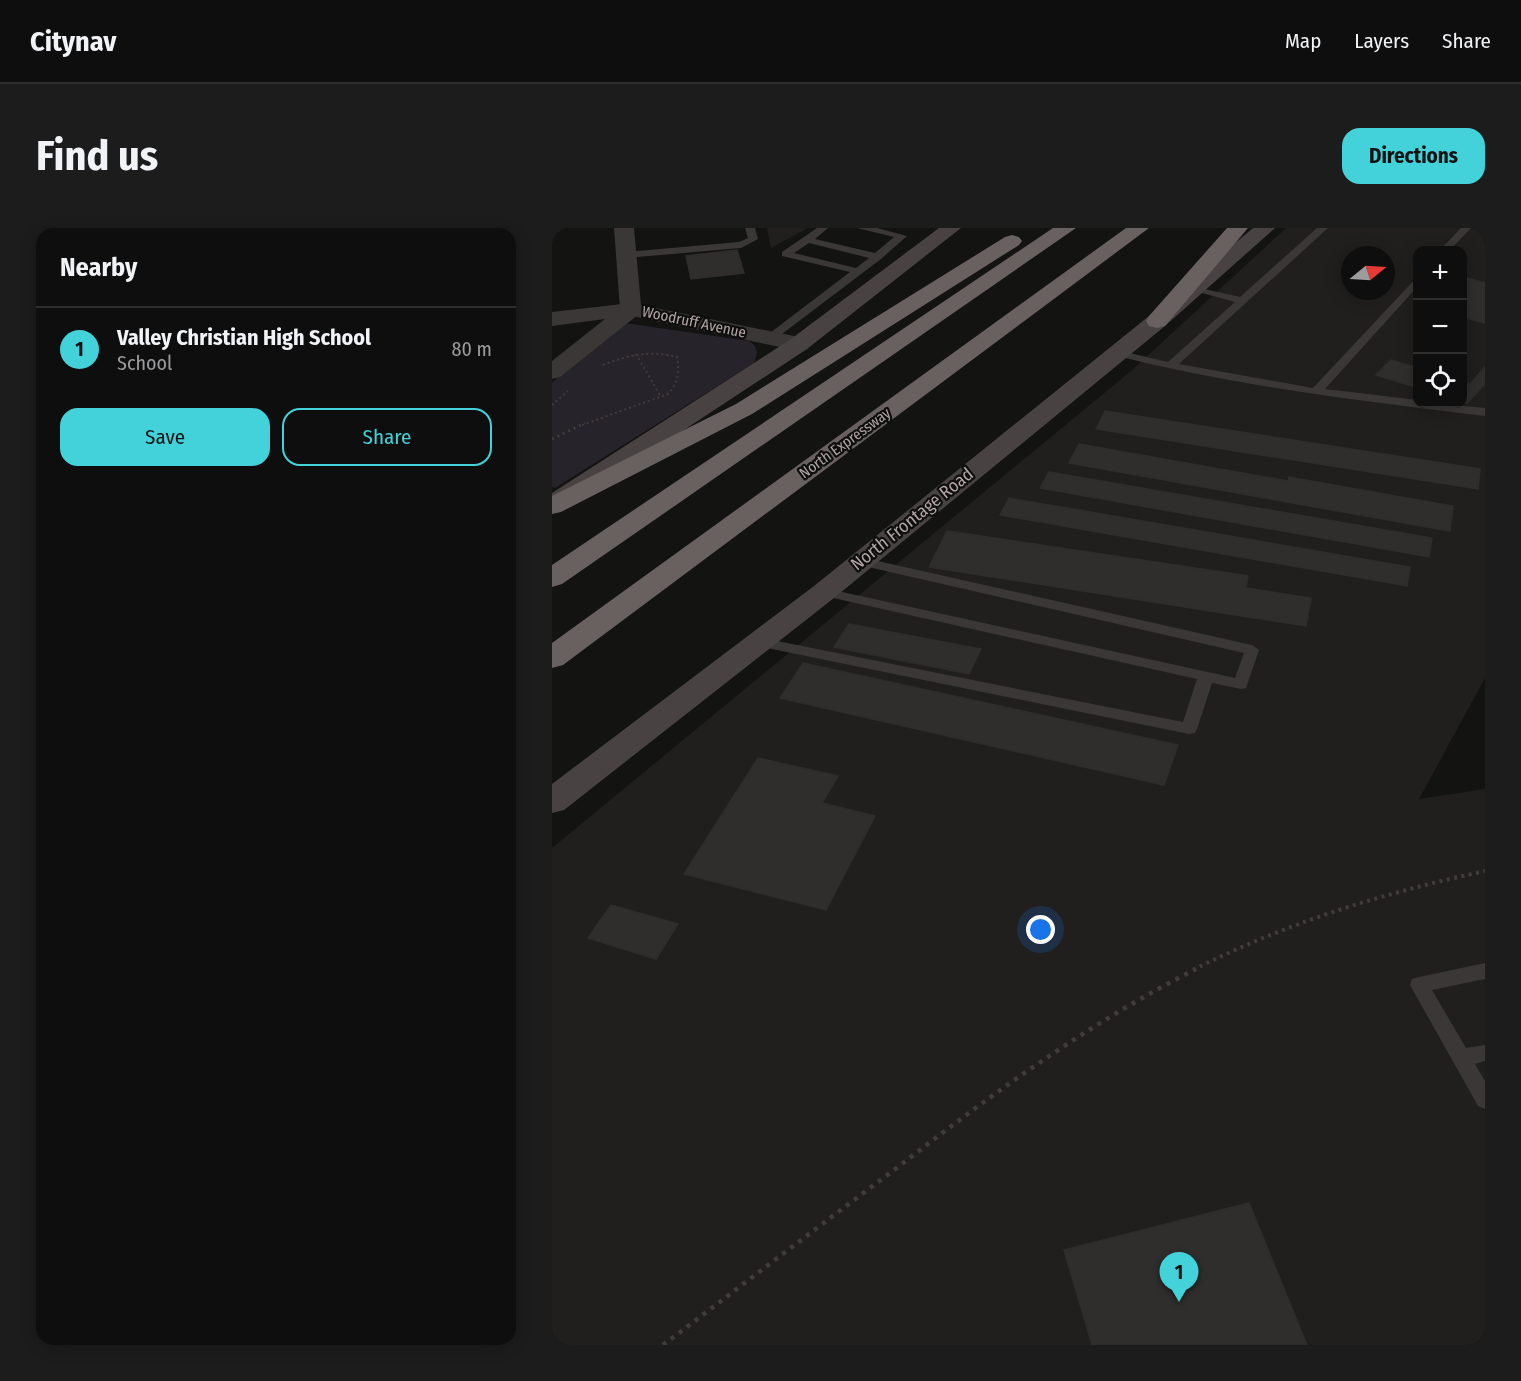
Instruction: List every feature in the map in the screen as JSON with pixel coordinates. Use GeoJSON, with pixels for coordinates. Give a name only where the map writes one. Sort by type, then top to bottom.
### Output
{"type":"FeatureCollection","features":[{"type":"Feature","properties":{"kind":"highway"},"geometry":{"type":"LineString","coordinates":[[552,506],[744,409],[977,261],[1034,228]]}},
{"type":"Feature","properties":{"kind":"highway"},"geometry":{"type":"LineString","coordinates":[[552,578],[1066,228]]}},
{"type":"Feature","properties":{"kind":"highway","name":"North Expressway"},"geometry":{"type":"LineString","coordinates":[[552,658],[1139,228]]}},
{"type":"Feature","properties":{"kind":"highway"},"geometry":{"type":"LineString","coordinates":[[1157,321],[1238,228]]}},
{"type":"Feature","properties":{"kind":"main road"},"geometry":{"type":"LineString","coordinates":[[552,506],[799,344],[951,228]]}},
{"type":"Feature","properties":{"kind":"main road","name":"North Frontage Road"},"geometry":{"type":"LineString","coordinates":[[552,801],[824,592],[1157,321],[1265,228]]}},
{"type":"Feature","properties":{"kind":"street"},"geometry":{"type":"LineString","coordinates":[[552,372],[631,309],[624,228]]}},
{"type":"Feature","properties":{"kind":"street","name":"Woodruff Avenue"},"geometry":{"type":"LineString","coordinates":[[552,319],[631,309],[799,344]]}},
{"type":"Feature","properties":{"kind":"lane"},"geometry":{"type":"LineString","coordinates":[[626,255],[741,245],[753,239],[750,228]]}},
{"type":"Feature","properties":{"kind":"lane"},"geometry":{"type":"LineString","coordinates":[[823,228],[786,254],[857,271]]}},
{"type":"Feature","properties":{"kind":"lane"},"geometry":{"type":"LineString","coordinates":[[770,338],[902,236],[862,228]]}},
{"type":"Feature","properties":{"kind":"lane"},"geometry":{"type":"LineString","coordinates":[[1170,366],[1323,228]]}},
{"type":"Feature","properties":{"kind":"lane"},"geometry":{"type":"LineString","coordinates":[[1449,246],[1466,228]]}},
{"type":"Feature","properties":{"kind":"lane"},"geometry":{"type":"LineString","coordinates":[[807,240],[912,258]]}},
{"type":"Feature","properties":{"kind":"lane"},"geometry":{"type":"LineString","coordinates":[[1316,392],[1413,285]]}},
{"type":"Feature","properties":{"kind":"lane"},"geometry":{"type":"LineString","coordinates":[[1195,288],[1243,301]]}},
{"type":"Feature","properties":{"kind":"lane"},"geometry":{"type":"LineString","coordinates":[[1117,353],[1170,366],[1316,392],[1485,412]]}},
{"type":"Feature","properties":{"kind":"lane"},"geometry":{"type":"LineString","coordinates":[[824,592],[1240,684],[1252,650],[860,561]]}},
{"type":"Feature","properties":{"kind":"lane"},"geometry":{"type":"LineString","coordinates":[[757,642],[1189,729],[1206,676]]}},
{"type":"Feature","properties":{"kind":"lane"},"geometry":{"type":"LineString","coordinates":[[1485,971],[1419,985],[1485,1100]]}},
{"type":"Feature","properties":{"kind":"lane"},"geometry":{"type":"LineString","coordinates":[[1461,1058],[1485,1053]]}},
{"type":"Feature","properties":{"kind":"path"},"geometry":{"type":"LineString","coordinates":[[552,439],[587,422],[662,397],[675,387],[679,366],[677,357],[667,354],[636,354],[602,366]]}},
{"type":"Feature","properties":{"kind":"path"},"geometry":{"type":"LineString","coordinates":[[636,354],[662,397]]}},
{"type":"Feature","properties":{"kind":"path"},"geometry":{"type":"LineString","coordinates":[[552,405],[575,385]]}},
{"type":"Feature","properties":{"kind":"path"},"geometry":{"type":"LineString","coordinates":[[663,1345],[999,1089],[1108,1017],[1161,986],[1276,932],[1349,905],[1485,871]]}},
{"type":"Feature","properties":{"kind":"shaded area"},"geometry":{"type":"Polygon","coordinates":[[[767,228],[808,228],[771,248],[767,228]]]}},
{"type":"Feature","properties":{"kind":"shaded area"},"geometry":{"type":"Polygon","coordinates":[[[1286,228],[1485,228],[1485,678],[1419,799],[1485,789],[1485,1345],[552,1345],[552,848],[1131,371],[1286,228]]]}},
{"type":"Feature","properties":{"kind":"shaded area"},"geometry":{"type":"Polygon","coordinates":[[[625,323],[749,341],[755,346],[757,353],[754,363],[555,488],[552,487],[552,383],[601,340],[625,323]]]}},
{"type":"Feature","properties":{"kind":"building"},"geometry":{"type":"Polygon","coordinates":[[[737,250],[744,273],[691,279],[686,256],[737,250]]]}},
{"type":"Feature","properties":{"kind":"building"},"geometry":{"type":"Polygon","coordinates":[[[1467,278],[1485,283],[1485,323],[1467,318],[1467,278]]]}},
{"type":"Feature","properties":{"kind":"building"},"geometry":{"type":"Polygon","coordinates":[[[1391,360],[1413,367],[1413,386],[1376,375],[1391,360]]]}},
{"type":"Feature","properties":{"kind":"building"},"geometry":{"type":"Polygon","coordinates":[[[1485,367],[1485,384],[1467,403],[1467,383],[1470,384],[1485,367]]]}},
{"type":"Feature","properties":{"kind":"building"},"geometry":{"type":"Polygon","coordinates":[[[1105,411],[1480,469],[1478,489],[1096,429],[1105,411]]]}},
{"type":"Feature","properties":{"kind":"building"},"geometry":{"type":"Polygon","coordinates":[[[1079,444],[1288,481],[1289,477],[1453,506],[1450,531],[1069,463],[1079,444]]]}},
{"type":"Feature","properties":{"kind":"building"},"geometry":{"type":"Polygon","coordinates":[[[1049,472],[1432,538],[1429,557],[1040,488],[1049,472]]]}},
{"type":"Feature","properties":{"kind":"building"},"geometry":{"type":"Polygon","coordinates":[[[1009,498],[1410,567],[1407,586],[1000,515],[1009,498]]]}},
{"type":"Feature","properties":{"kind":"building"},"geometry":{"type":"Polygon","coordinates":[[[947,531],[1248,576],[1246,588],[1311,598],[1306,626],[929,567],[947,531]]]}},
{"type":"Feature","properties":{"kind":"building"},"geometry":{"type":"Polygon","coordinates":[[[849,624],[981,649],[969,674],[834,647],[849,624]]]}},
{"type":"Feature","properties":{"kind":"building"},"geometry":{"type":"Polygon","coordinates":[[[803,663],[1178,745],[1164,785],[780,698],[803,663]]]}},
{"type":"Feature","properties":{"kind":"building"},"geometry":{"type":"Polygon","coordinates":[[[758,758],[838,776],[822,803],[875,816],[826,910],[684,874],[758,758]]]}},
{"type":"Feature","properties":{"kind":"building"},"geometry":{"type":"Polygon","coordinates":[[[611,905],[678,924],[656,959],[588,938],[611,905]]]}},
{"type":"Feature","properties":{"kind":"building"},"geometry":{"type":"Polygon","coordinates":[[[1249,1203],[1307,1345],[1092,1345],[1064,1250],[1249,1203]]]}},
{"type":"Feature","properties":{"kind":"place","name":"Valley Christian High School"},"geometry":{"type":"Point","coordinates":[1179,1302]}}]}
